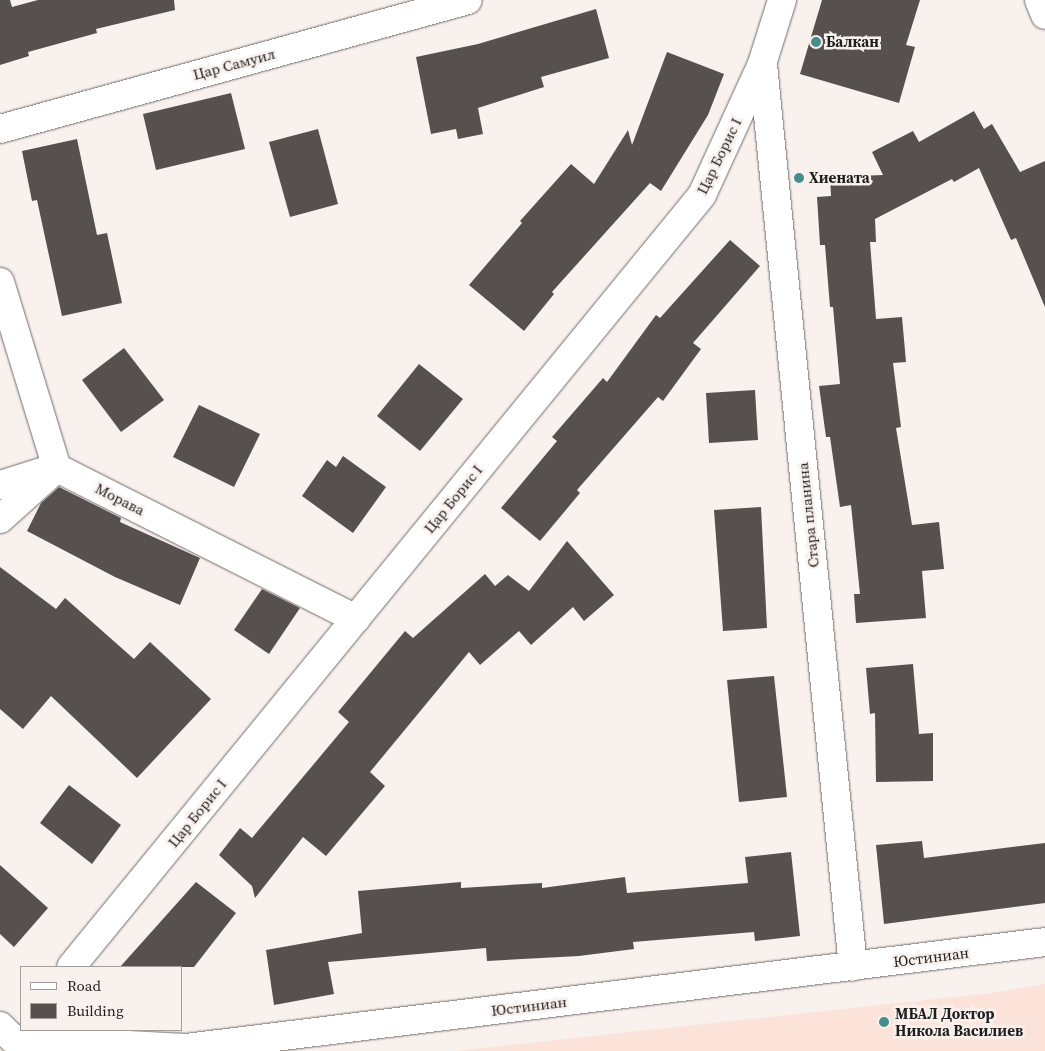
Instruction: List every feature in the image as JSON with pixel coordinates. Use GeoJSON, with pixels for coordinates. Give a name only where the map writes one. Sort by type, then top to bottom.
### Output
{"type":"FeatureCollection","features":[{"type":"Feature","properties":{"kind":"street","name":"Цар Самуил"},"geometry":{"type":"LineString","coordinates":[[0,129],[468,0]]}},
{"type":"Feature","properties":{"kind":"street","name":"Цар Борис I"},"geometry":{"type":"LineString","coordinates":[[72,966],[702,195],[762,64],[782,0]]}},
{"type":"Feature","properties":{"kind":"street"},"geometry":{"type":"LineString","coordinates":[[1039,0],[1045,15]]}},
{"type":"Feature","properties":{"kind":"street","name":"Стара планина"},"geometry":{"type":"LineString","coordinates":[[762,64],[853,967]]}},
{"type":"Feature","properties":{"kind":"street"},"geometry":{"type":"LineString","coordinates":[[0,282],[57,468]]}},
{"type":"Feature","properties":{"kind":"street"},"geometry":{"type":"LineString","coordinates":[[0,485],[57,468]]}},
{"type":"Feature","properties":{"kind":"street"},"geometry":{"type":"LineString","coordinates":[[0,519],[57,468]]}},
{"type":"Feature","properties":{"kind":"street","name":"Морава"},"geometry":{"type":"LineString","coordinates":[[57,468],[356,619]]}},
{"type":"Feature","properties":{"kind":"street","name":"Юстиниан"},"geometry":{"type":"LineString","coordinates":[[9,1036],[186,1048],[1045,942]]}},
{"type":"Feature","properties":{"kind":"shaded area","name":"МБАЛ Доктор Никола Василиев"},"geometry":{"type":"Polygon","coordinates":[[[1045,984],[1045,1051],[455,1051],[991,993],[1045,984]]]}},
{"type":"Feature","properties":{"kind":"building"},"geometry":{"type":"Polygon","coordinates":[[[0,0],[10,0],[12,7],[38,0],[174,0],[175,10],[96,29],[97,33],[28,52],[29,56],[0,65],[0,0]]]}},
{"type":"Feature","properties":{"kind":"building"},"geometry":{"type":"Polygon","coordinates":[[[822,0],[920,0],[906,45],[915,47],[899,103],[800,74],[822,0]]]}},
{"type":"Feature","properties":{"kind":"building"},"geometry":{"type":"Polygon","coordinates":[[[596,9],[609,58],[541,77],[544,87],[478,108],[483,134],[458,139],[456,129],[431,134],[416,57],[478,44],[596,9]]]}},
{"type":"Feature","properties":{"kind":"building"},"geometry":{"type":"Polygon","coordinates":[[[667,52],[724,74],[708,115],[661,191],[650,183],[552,292],[554,294],[524,331],[469,285],[522,223],[520,221],[571,164],[594,184],[628,130],[632,145],[667,52]]]}},
{"type":"Feature","properties":{"kind":"building"},"geometry":{"type":"Polygon","coordinates":[[[231,93],[245,149],[156,170],[143,114],[231,93]]]}},
{"type":"Feature","properties":{"kind":"building"},"geometry":{"type":"Polygon","coordinates":[[[974,111],[984,129],[992,124],[1020,172],[1045,161],[1045,307],[1016,238],[1011,240],[979,168],[954,182],[952,179],[875,219],[876,242],[870,242],[876,319],[902,317],[906,362],[893,363],[901,427],[896,428],[912,525],[939,522],[944,569],[922,571],[926,618],[856,623],[854,594],[860,594],[851,505],[840,507],[830,437],[826,437],[819,386],[840,384],[833,307],[830,307],[825,245],[820,245],[817,197],[831,196],[830,177],[883,175],[872,152],[913,131],[919,142],[974,111]]]}},
{"type":"Feature","properties":{"kind":"building"},"geometry":{"type":"Polygon","coordinates":[[[318,129],[338,204],[290,217],[269,142],[318,129]]]}},
{"type":"Feature","properties":{"kind":"building"},"geometry":{"type":"Polygon","coordinates":[[[77,139],[97,235],[107,233],[122,303],[62,316],[37,200],[32,201],[22,151],[77,139]]]}},
{"type":"Feature","properties":{"kind":"building"},"geometry":{"type":"Polygon","coordinates":[[[730,240],[760,266],[693,343],[701,349],[663,401],[658,397],[577,490],[580,493],[540,541],[501,508],[557,441],[552,437],[603,378],[607,382],[656,315],[660,318],[730,240]]]}},
{"type":"Feature","properties":{"kind":"building"},"geometry":{"type":"Polygon","coordinates":[[[124,348],[164,400],[121,432],[82,380],[124,348]]]}},
{"type":"Feature","properties":{"kind":"building"},"geometry":{"type":"Polygon","coordinates":[[[419,364],[463,399],[420,451],[377,416],[419,364]]]}},
{"type":"Feature","properties":{"kind":"building"},"geometry":{"type":"Polygon","coordinates":[[[755,390],[758,440],[709,443],[706,393],[755,390]]]}},
{"type":"Feature","properties":{"kind":"building"},"geometry":{"type":"Polygon","coordinates":[[[199,405],[260,434],[234,487],[173,457],[199,405]]]}},
{"type":"Feature","properties":{"kind":"building"},"geometry":{"type":"Polygon","coordinates":[[[343,456],[386,487],[353,533],[302,496],[327,460],[336,467],[343,456]]]}},
{"type":"Feature","properties":{"kind":"building"},"geometry":{"type":"Polygon","coordinates":[[[59,487],[121,518],[120,522],[200,558],[180,605],[115,577],[27,531],[41,503],[59,487]]]}},
{"type":"Feature","properties":{"kind":"building"},"geometry":{"type":"Polygon","coordinates":[[[761,507],[767,628],[723,631],[714,510],[761,507]]]}},
{"type":"Feature","properties":{"kind":"building"},"geometry":{"type":"Polygon","coordinates":[[[567,541],[614,595],[584,621],[573,607],[531,645],[519,631],[480,665],[469,652],[370,772],[385,786],[326,856],[303,837],[255,898],[252,886],[219,855],[240,828],[252,838],[349,722],[338,712],[405,631],[413,638],[485,574],[495,586],[508,575],[529,591],[567,541]]]}},
{"type":"Feature","properties":{"kind":"building"},"geometry":{"type":"Polygon","coordinates":[[[0,567],[56,609],[65,598],[134,659],[150,642],[211,699],[137,778],[51,696],[23,729],[0,709],[0,567]]]}},
{"type":"Feature","properties":{"kind":"building"},"geometry":{"type":"Polygon","coordinates":[[[262,589],[300,608],[269,654],[234,630],[262,589]]]}},
{"type":"Feature","properties":{"kind":"building"},"geometry":{"type":"Polygon","coordinates":[[[913,664],[919,734],[933,733],[933,781],[876,782],[875,713],[870,714],[866,668],[913,664]]]}},
{"type":"Feature","properties":{"kind":"building"},"geometry":{"type":"Polygon","coordinates":[[[774,676],[787,797],[739,802],[727,680],[774,676]]]}},
{"type":"Feature","properties":{"kind":"building"},"geometry":{"type":"Polygon","coordinates":[[[69,785],[121,825],[92,864],[40,823],[69,785]]]}},
{"type":"Feature","properties":{"kind":"building"},"geometry":{"type":"Polygon","coordinates":[[[922,841],[924,858],[1045,843],[1045,903],[884,924],[876,845],[922,841]]]}},
{"type":"Feature","properties":{"kind":"building"},"geometry":{"type":"Polygon","coordinates":[[[791,852],[800,936],[755,941],[754,932],[633,942],[634,949],[579,956],[487,961],[486,948],[328,962],[334,994],[274,1005],[266,950],[362,933],[358,891],[461,882],[461,888],[542,883],[542,888],[625,877],[627,893],[748,883],[745,857],[791,852]]]}},
{"type":"Feature","properties":{"kind":"building"},"geometry":{"type":"Polygon","coordinates":[[[0,865],[48,908],[14,947],[0,934],[0,865]]]}},
{"type":"Feature","properties":{"kind":"building"},"geometry":{"type":"Polygon","coordinates":[[[196,882],[236,913],[194,967],[121,966],[196,882]]]}},
{"type":"Feature","properties":{"kind":"place","name":"Балкан"},"geometry":{"type":"Point","coordinates":[816,42]}},
{"type":"Feature","properties":{"kind":"place","name":"Хиената"},"geometry":{"type":"Point","coordinates":[799,178]}},
{"type":"Feature","properties":{"kind":"place","name":"МБАЛ Доктор Никола Василиев"},"geometry":{"type":"Point","coordinates":[884,1022]}}]}
